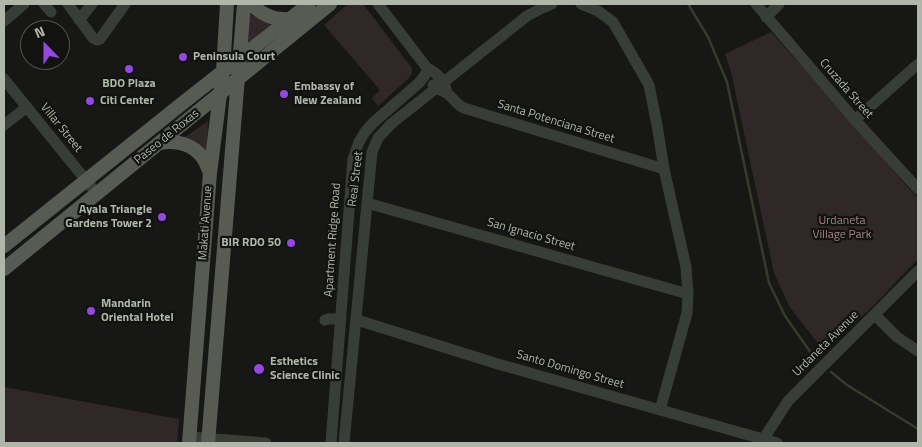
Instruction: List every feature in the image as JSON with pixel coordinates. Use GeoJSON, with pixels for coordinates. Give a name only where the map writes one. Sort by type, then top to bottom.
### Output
{"type":"FeatureCollection","features":[{"type":"Feature","properties":{"kind":"main road","name":"Makati Avenue"},"geometry":{"type":"LineString","coordinates":[[190,440],[210,173],[223,71],[227,4]]}},
{"type":"Feature","properties":{"kind":"main road","name":"Makati Avenue"},"geometry":{"type":"LineString","coordinates":[[208,441],[244,4]]}},
{"type":"Feature","properties":{"kind":"main road"},"geometry":{"type":"LineString","coordinates":[[252,4],[269,16],[284,20],[291,19]]}},
{"type":"Feature","properties":{"kind":"main road","name":"Paseo de Roxas"},"geometry":{"type":"LineString","coordinates":[[4,246],[310,4]]}},
{"type":"Feature","properties":{"kind":"main road","name":"Paseo de Roxas"},"geometry":{"type":"LineString","coordinates":[[4,269],[330,4]]}},
{"type":"Feature","properties":{"kind":"main road"},"geometry":{"type":"LineString","coordinates":[[160,143],[168,141],[177,142],[192,148],[202,157],[210,173]]}},
{"type":"Feature","properties":{"kind":"street"},"geometry":{"type":"LineString","coordinates":[[4,21],[24,4]]}},
{"type":"Feature","properties":{"kind":"street"},"geometry":{"type":"LineString","coordinates":[[68,4],[93,38],[97,40],[100,39],[125,4]]}},
{"type":"Feature","properties":{"kind":"street"},"geometry":{"type":"LineString","coordinates":[[79,20],[92,4]]}},
{"type":"Feature","properties":{"kind":"street","name":"Santa Potenciana Street"},"geometry":{"type":"LineString","coordinates":[[378,4],[427,72],[458,105],[664,169]]}},
{"type":"Feature","properties":{"kind":"street","name":"Real Street"},"geometry":{"type":"LineString","coordinates":[[344,443],[372,152],[378,138],[392,124],[442,88],[527,16],[552,4]]}},
{"type":"Feature","properties":{"kind":"street"},"geometry":{"type":"LineString","coordinates":[[581,4],[598,11],[613,22],[649,85],[664,169],[686,267],[687,313],[660,410]]}},
{"type":"Feature","properties":{"kind":"street","name":"Cruzada Street"},"geometry":{"type":"LineString","coordinates":[[756,4],[855,120],[918,190]]}},
{"type":"Feature","properties":{"kind":"street"},"geometry":{"type":"LineString","coordinates":[[766,16],[779,4]]}},
{"type":"Feature","properties":{"kind":"street"},"geometry":{"type":"LineString","coordinates":[[855,120],[918,64]]}},
{"type":"Feature","properties":{"kind":"street","name":"Apartment Ridge Road"},"geometry":{"type":"LineString","coordinates":[[331,443],[353,158],[358,142],[365,132],[420,82],[427,72]]}},
{"type":"Feature","properties":{"kind":"street","name":"Villar Street"},"geometry":{"type":"LineString","coordinates":[[4,79],[97,194]]}},
{"type":"Feature","properties":{"kind":"street"},"geometry":{"type":"LineString","coordinates":[[4,125],[27,107]]}},
{"type":"Feature","properties":{"kind":"street","name":"San Ignacio Street"},"geometry":{"type":"LineString","coordinates":[[367,203],[688,294]]}},
{"type":"Feature","properties":{"kind":"street","name":"Urdaneta Avenue"},"geometry":{"type":"LineString","coordinates":[[762,441],[788,401],[918,271]]}},
{"type":"Feature","properties":{"kind":"street"},"geometry":{"type":"LineString","coordinates":[[875,315],[897,338],[918,351]]}},
{"type":"Feature","properties":{"kind":"street"},"geometry":{"type":"LineString","coordinates":[[325,320],[328,318],[341,319]]}},
{"type":"Feature","properties":{"kind":"street","name":"Santo Domingo Street"},"geometry":{"type":"LineString","coordinates":[[357,320],[498,364],[762,441],[777,443]]}},
{"type":"Feature","properties":{"kind":"street"},"geometry":{"type":"LineString","coordinates":[[190,440],[266,443]]}},
{"type":"Feature","properties":{"kind":"green space"},"geometry":{"type":"Polygon","coordinates":[[[348,4],[363,4],[412,68],[410,77],[378,106],[372,98],[380,90],[324,25],[348,4]]]}},
{"type":"Feature","properties":{"kind":"green space"},"geometry":{"type":"Polygon","coordinates":[[[248,13],[273,26],[247,47],[248,13]]]}},
{"type":"Feature","properties":{"kind":"green space","name":"Urdaneta Village Park"},"geometry":{"type":"Polygon","coordinates":[[[771,32],[918,198],[918,259],[870,309],[823,350],[789,306],[774,273],[731,72],[725,54],[771,32]]]}},
{"type":"Feature","properties":{"kind":"green space"},"geometry":{"type":"Polygon","coordinates":[[[208,121],[206,159],[181,140],[208,121]]]}},
{"type":"Feature","properties":{"kind":"green space"},"geometry":{"type":"Polygon","coordinates":[[[4,387],[179,419],[177,443],[4,443],[4,387]]]}},
{"type":"Feature","properties":{"kind":"waterway"},"geometry":{"type":"LineString","coordinates":[[688,4],[708,37],[727,82],[769,283],[785,316],[817,359]]}},
{"type":"Feature","properties":{"kind":"waterway"},"geometry":{"type":"LineString","coordinates":[[831,372],[847,385],[918,429]]}},
{"type":"Feature","properties":{"kind":"place","name":"Peninsula Court"},"geometry":{"type":"Point","coordinates":[183,57]}},
{"type":"Feature","properties":{"kind":"place","name":"BDO Plaza"},"geometry":{"type":"Point","coordinates":[129,69]}},
{"type":"Feature","properties":{"kind":"place","name":"Embassy of New Zealand"},"geometry":{"type":"Point","coordinates":[284,94]}},
{"type":"Feature","properties":{"kind":"place","name":"Citi Center"},"geometry":{"type":"Point","coordinates":[90,101]}},
{"type":"Feature","properties":{"kind":"place","name":"Ayala Triangle Gardens Tower 2"},"geometry":{"type":"Point","coordinates":[162,217]}},
{"type":"Feature","properties":{"kind":"place","name":"BIR RDO 50"},"geometry":{"type":"Point","coordinates":[291,243]}},
{"type":"Feature","properties":{"kind":"place","name":"Mandarin Oriental Hotel"},"geometry":{"type":"Point","coordinates":[91,311]}},
{"type":"Feature","properties":{"kind":"place","name":"Esthetics Science Clinic"},"geometry":{"type":"Point","coordinates":[259,369]}}]}
